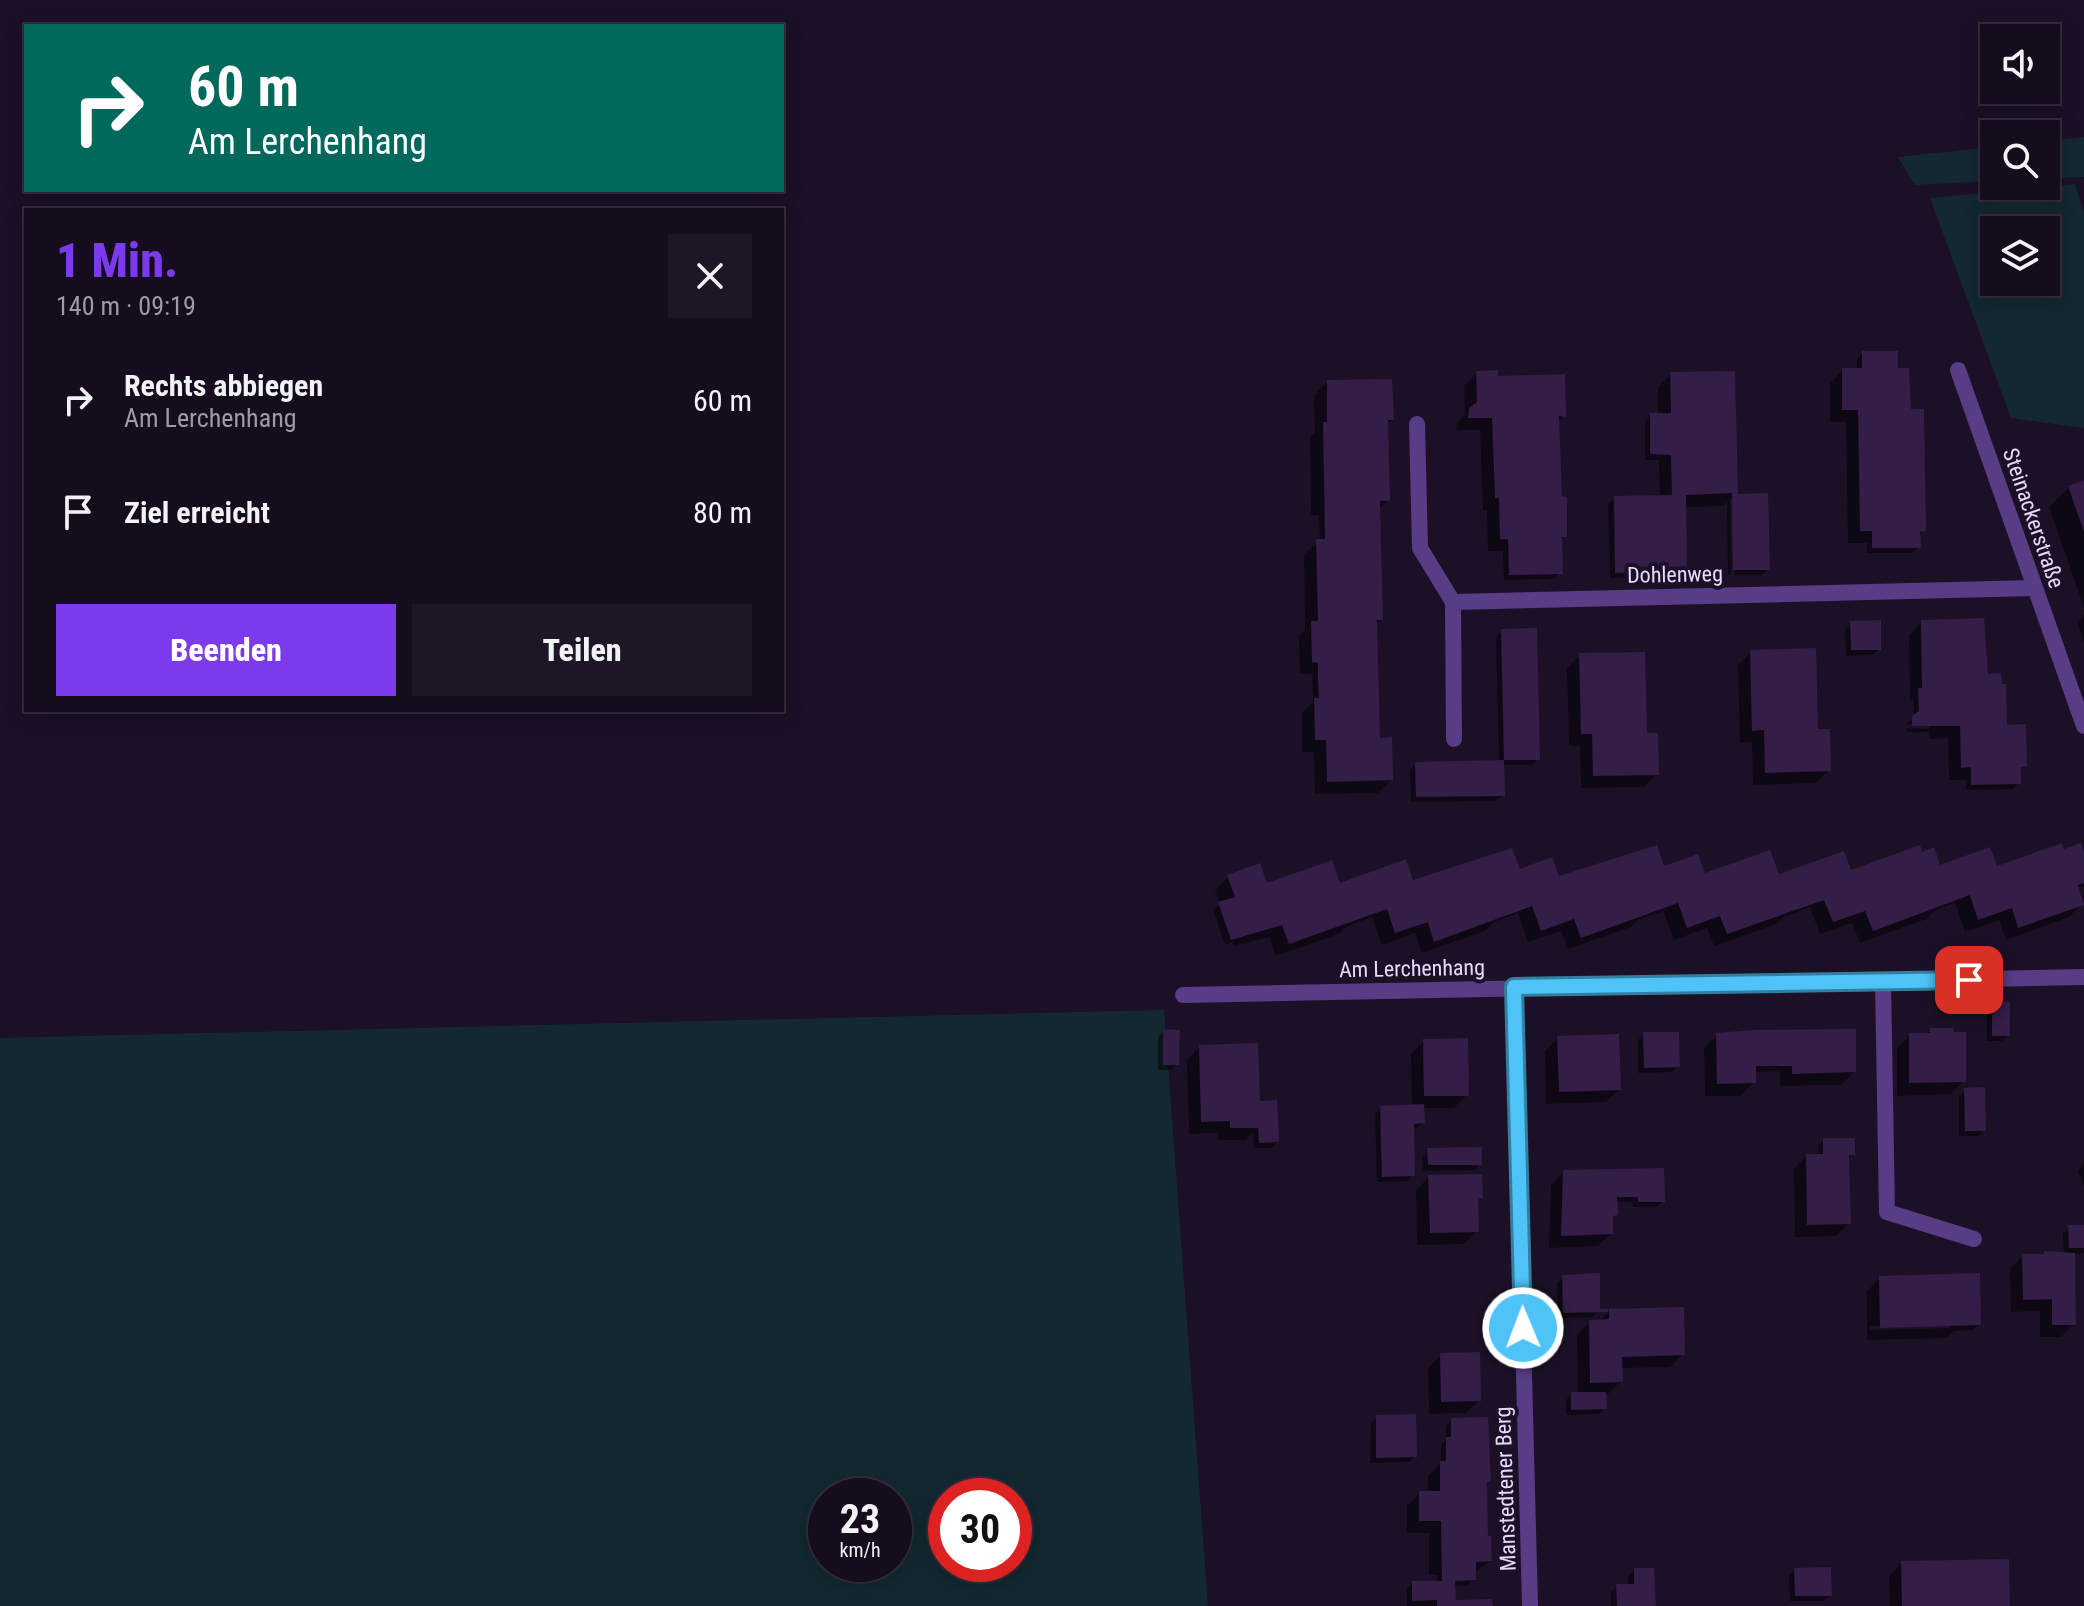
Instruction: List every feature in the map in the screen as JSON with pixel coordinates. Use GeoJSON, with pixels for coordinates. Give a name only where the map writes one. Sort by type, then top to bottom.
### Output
{"type":"FeatureCollection","features":[{"type":"Feature","properties":{"kind":"street","name":"Steinackerstraße"},"geometry":{"type":"LineString","coordinates":[[1958,370],[2084,726]]}},
{"type":"Feature","properties":{"kind":"street"},"geometry":{"type":"LineString","coordinates":[[1417,424],[1420,548],[1453,602],[1454,739]]}},
{"type":"Feature","properties":{"kind":"street","name":"Dohlenweg"},"geometry":{"type":"LineString","coordinates":[[1453,602],[2035,588]]}},
{"type":"Feature","properties":{"kind":"street","name":"Am Lerchenhang"},"geometry":{"type":"LineString","coordinates":[[1183,995],[2084,977]]}},
{"type":"Feature","properties":{"kind":"street"},"geometry":{"type":"LineString","coordinates":[[1883,981],[1887,1212],[1974,1239]]}},
{"type":"Feature","properties":{"kind":"street","name":"Manstedtener Berg"},"geometry":{"type":"LineString","coordinates":[[1514,987],[1530,1606]]}},
{"type":"Feature","properties":{"kind":"shaded area"},"geometry":{"type":"Polygon","coordinates":[[[2084,137],[2084,177],[2060,178],[2060,140],[2084,137]]]}},
{"type":"Feature","properties":{"kind":"shaded area"},"geometry":{"type":"Polygon","coordinates":[[[1980,148],[1980,182],[1915,185],[1898,157],[1980,148]]]}},
{"type":"Feature","properties":{"kind":"shaded area"},"geometry":{"type":"Polygon","coordinates":[[[2075,184],[2084,213],[2084,428],[2011,418],[1930,198],[1980,193],[1980,200],[2060,200],[2060,185],[2075,184]]]}},
{"type":"Feature","properties":{"kind":"shaded area"},"geometry":{"type":"Polygon","coordinates":[[[1164,1010],[1208,1606],[0,1606],[0,1038],[1164,1010]]]}},
{"type":"Feature","properties":{"kind":"building"},"geometry":{"type":"Polygon","coordinates":[[[1862,351],[1898,351],[1898,368],[1909,368],[1911,409],[1924,409],[1926,531],[1920,532],[1921,548],[1872,548],[1872,531],[1860,531],[1858,410],[1842,410],[1842,368],[1862,368],[1862,351]]]}},
{"type":"Feature","properties":{"kind":"building"},"geometry":{"type":"Polygon","coordinates":[[[1498,370],[1498,376],[1565,374],[1566,417],[1559,416],[1562,496],[1567,497],[1567,537],[1562,537],[1563,574],[1509,575],[1508,539],[1500,539],[1499,498],[1495,498],[1492,418],[1468,418],[1469,408],[1477,402],[1476,371],[1498,370]]]}},
{"type":"Feature","properties":{"kind":"building"},"geometry":{"type":"Polygon","coordinates":[[[1735,371],[1738,494],[1768,493],[1770,570],[1733,570],[1732,493],[1686,495],[1687,571],[1615,573],[1614,496],[1672,495],[1671,455],[1650,454],[1650,413],[1671,413],[1670,372],[1735,371]]]}},
{"type":"Feature","properties":{"kind":"building"},"geometry":{"type":"Polygon","coordinates":[[[1392,379],[1394,420],[1388,420],[1390,501],[1380,501],[1383,620],[1377,620],[1380,738],[1392,737],[1393,780],[1327,782],[1326,740],[1315,740],[1314,698],[1319,698],[1318,663],[1312,662],[1311,621],[1318,621],[1316,539],[1325,539],[1323,422],[1327,422],[1327,380],[1392,379]]]}},
{"type":"Feature","properties":{"kind":"building"},"geometry":{"type":"Polygon","coordinates":[[[2084,480],[2084,532],[2068,486],[2084,480]]]}},
{"type":"Feature","properties":{"kind":"building"},"geometry":{"type":"Polygon","coordinates":[[[1984,618],[1988,674],[2001,673],[2002,684],[2006,684],[2007,725],[2026,724],[2027,766],[2021,767],[2021,784],[1971,785],[1971,767],[1961,768],[1960,726],[1912,726],[1912,716],[1919,711],[1918,688],[1922,688],[1921,620],[1984,618]]]}},
{"type":"Feature","properties":{"kind":"building"},"geometry":{"type":"Polygon","coordinates":[[[1881,620],[1881,650],[1851,650],[1850,621],[1881,620]]]}},
{"type":"Feature","properties":{"kind":"building"},"geometry":{"type":"Polygon","coordinates":[[[1537,628],[1540,760],[1504,760],[1501,629],[1537,628]]]}},
{"type":"Feature","properties":{"kind":"building"},"geometry":{"type":"Polygon","coordinates":[[[1816,648],[1818,729],[1830,729],[1831,771],[1765,773],[1764,730],[1752,731],[1750,650],[1816,648]]]}},
{"type":"Feature","properties":{"kind":"building"},"geometry":{"type":"Polygon","coordinates":[[[1645,652],[1647,733],[1658,733],[1659,775],[1593,776],[1592,734],[1581,734],[1579,653],[1645,652]]]}},
{"type":"Feature","properties":{"kind":"building"},"geometry":{"type":"Polygon","coordinates":[[[1504,760],[1505,796],[1416,797],[1415,762],[1504,760]]]}},
{"type":"Feature","properties":{"kind":"building"},"geometry":{"type":"Polygon","coordinates":[[[2062,843],[2064,849],[2081,843],[2084,883],[2078,885],[2084,905],[2018,928],[2012,908],[1978,920],[1970,895],[1873,931],[1865,911],[1833,922],[1824,900],[1727,934],[1720,916],[1687,928],[1678,903],[1581,938],[1574,919],[1541,931],[1532,906],[1434,942],[1428,922],[1395,933],[1387,909],[1289,944],[1282,925],[1231,940],[1218,902],[1235,897],[1227,875],[1260,863],[1267,883],[1332,860],[1340,883],[1406,859],[1413,880],[1512,848],[1520,869],[1552,857],[1559,876],[1657,845],[1664,866],[1698,854],[1705,873],[1770,850],[1779,874],[1844,851],[1851,870],[1920,845],[1922,852],[1934,847],[1940,865],[1990,847],[1997,866],[2062,843]]]}},
{"type":"Feature","properties":{"kind":"building"},"geometry":{"type":"Polygon","coordinates":[[[1992,1002],[2010,1002],[2010,1036],[1992,1036],[1992,1002]]]}},
{"type":"Feature","properties":{"kind":"building"},"geometry":{"type":"Polygon","coordinates":[[[1930,1028],[1953,1028],[1954,1032],[1966,1032],[1966,1082],[1909,1083],[1909,1033],[1930,1033],[1930,1028]]]}},
{"type":"Feature","properties":{"kind":"building"},"geometry":{"type":"Polygon","coordinates":[[[1163,1029],[1180,1030],[1179,1065],[1163,1065],[1163,1029]]]}},
{"type":"Feature","properties":{"kind":"building"},"geometry":{"type":"Polygon","coordinates":[[[1856,1029],[1856,1072],[1792,1074],[1792,1066],[1756,1066],[1756,1083],[1717,1084],[1716,1033],[1856,1029]]]}},
{"type":"Feature","properties":{"kind":"building"},"geometry":{"type":"Polygon","coordinates":[[[1643,1032],[1679,1032],[1680,1067],[1644,1068],[1643,1032]]]}},
{"type":"Feature","properties":{"kind":"building"},"geometry":{"type":"Polygon","coordinates":[[[1619,1034],[1621,1090],[1559,1092],[1557,1036],[1619,1034]]]}},
{"type":"Feature","properties":{"kind":"building"},"geometry":{"type":"Polygon","coordinates":[[[1468,1038],[1469,1096],[1424,1096],[1423,1039],[1468,1038]]]}},
{"type":"Feature","properties":{"kind":"building"},"geometry":{"type":"Polygon","coordinates":[[[1258,1043],[1260,1101],[1277,1100],[1279,1142],[1259,1143],[1258,1128],[1230,1128],[1230,1121],[1201,1122],[1199,1045],[1258,1043]]]}},
{"type":"Feature","properties":{"kind":"building"},"geometry":{"type":"Polygon","coordinates":[[[1985,1087],[1986,1131],[1965,1131],[1964,1088],[1985,1087]]]}},
{"type":"Feature","properties":{"kind":"building"},"geometry":{"type":"Polygon","coordinates":[[[1424,1104],[1425,1123],[1414,1124],[1415,1176],[1382,1177],[1380,1106],[1424,1104]]]}},
{"type":"Feature","properties":{"kind":"building"},"geometry":{"type":"Polygon","coordinates":[[[1823,1138],[1855,1138],[1855,1155],[1849,1155],[1851,1224],[1807,1225],[1806,1154],[1823,1154],[1823,1138]]]}},
{"type":"Feature","properties":{"kind":"building"},"geometry":{"type":"Polygon","coordinates":[[[1482,1147],[1482,1165],[1428,1165],[1427,1148],[1482,1147]]]}},
{"type":"Feature","properties":{"kind":"building"},"geometry":{"type":"Polygon","coordinates":[[[1664,1168],[1665,1202],[1638,1202],[1638,1197],[1617,1197],[1618,1215],[1613,1216],[1613,1234],[1561,1236],[1563,1170],[1664,1168]]]}},
{"type":"Feature","properties":{"kind":"building"},"geometry":{"type":"Polygon","coordinates":[[[1482,1174],[1483,1198],[1478,1198],[1479,1232],[1430,1233],[1428,1175],[1482,1174]]]}},
{"type":"Feature","properties":{"kind":"building"},"geometry":{"type":"Polygon","coordinates":[[[2068,1225],[2084,1225],[2084,1248],[2069,1248],[2068,1225]]]}},
{"type":"Feature","properties":{"kind":"building"},"geometry":{"type":"Polygon","coordinates":[[[2044,1251],[2075,1253],[2076,1325],[2052,1325],[2052,1299],[2023,1300],[2022,1254],[2044,1254],[2044,1251]]]}},
{"type":"Feature","properties":{"kind":"building"},"geometry":{"type":"Polygon","coordinates":[[[1600,1273],[1600,1309],[1608,1309],[1608,1312],[1563,1313],[1562,1275],[1600,1273]]]}},
{"type":"Feature","properties":{"kind":"building"},"geometry":{"type":"Polygon","coordinates":[[[1980,1273],[1981,1325],[1880,1328],[1879,1276],[1980,1273]]]}},
{"type":"Feature","properties":{"kind":"building"},"geometry":{"type":"Polygon","coordinates":[[[1684,1307],[1685,1355],[1622,1357],[1623,1382],[1590,1383],[1589,1320],[1609,1319],[1609,1309],[1684,1307]]]}},
{"type":"Feature","properties":{"kind":"building"},"geometry":{"type":"Polygon","coordinates":[[[1480,1352],[1481,1401],[1441,1402],[1440,1353],[1480,1352]]]}},
{"type":"Feature","properties":{"kind":"building"},"geometry":{"type":"Polygon","coordinates":[[[1571,1392],[1606,1392],[1607,1409],[1571,1410],[1571,1392]]]}},
{"type":"Feature","properties":{"kind":"building"},"geometry":{"type":"Polygon","coordinates":[[[1416,1414],[1417,1457],[1376,1458],[1376,1415],[1416,1414]]]}},
{"type":"Feature","properties":{"kind":"building"},"geometry":{"type":"Polygon","coordinates":[[[1488,1417],[1491,1482],[1487,1482],[1488,1536],[1491,1536],[1492,1561],[1476,1562],[1476,1580],[1455,1581],[1456,1600],[1492,1599],[1493,1606],[1437,1606],[1437,1600],[1412,1601],[1412,1581],[1442,1581],[1441,1521],[1419,1521],[1419,1491],[1440,1491],[1440,1461],[1446,1461],[1446,1437],[1451,1437],[1451,1418],[1488,1417]]]}},
{"type":"Feature","properties":{"kind":"building"},"geometry":{"type":"Polygon","coordinates":[[[2009,1559],[2010,1606],[1902,1606],[1901,1561],[2009,1559]]]}},
{"type":"Feature","properties":{"kind":"building"},"geometry":{"type":"Polygon","coordinates":[[[1831,1567],[1832,1596],[1795,1596],[1794,1568],[1831,1567]]]}},
{"type":"Feature","properties":{"kind":"building"},"geometry":{"type":"Polygon","coordinates":[[[1634,1568],[1654,1568],[1656,1606],[1617,1606],[1616,1584],[1634,1584],[1634,1568]]]}},
{"type":"Feature","properties":{"kind":"route"},"geometry":{"type":"LineString","coordinates":[[1523,1328],[1514,987],[1969,980]]}}]}
